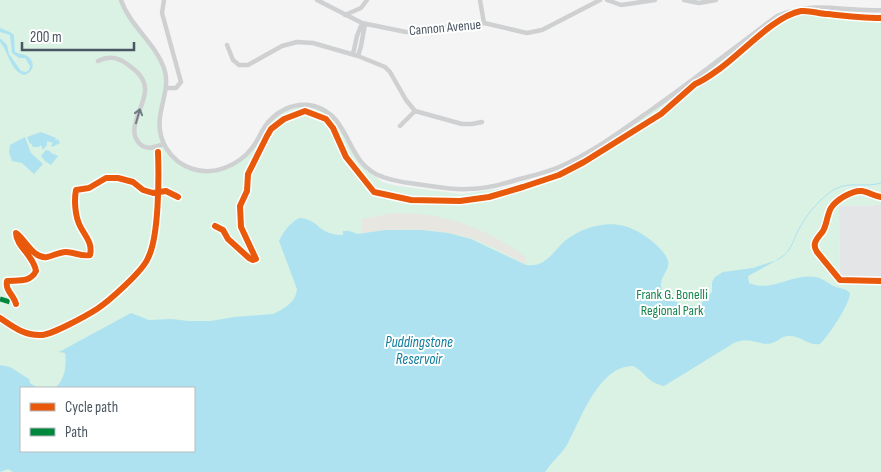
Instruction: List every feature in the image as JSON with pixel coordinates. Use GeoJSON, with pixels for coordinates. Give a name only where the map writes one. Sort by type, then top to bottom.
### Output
{"type":"FeatureCollection","features":[{"type":"Feature","properties":{"kind":"street"},"geometry":{"type":"LineString","coordinates":[[121,0],[131,20],[161,62],[164,70],[166,88],[159,126],[164,144],[173,158],[192,169],[203,171],[225,168],[244,156],[253,147],[264,127],[274,116],[288,108],[306,105],[320,108],[333,115],[359,160],[379,176],[394,180],[458,189],[487,187],[506,183],[559,167],[586,152],[667,99],[777,16],[788,10],[829,2],[856,10],[881,10]]}},
{"type":"Feature","properties":{"kind":"street"},"geometry":{"type":"LineString","coordinates":[[164,0],[162,13],[181,82],[179,87],[166,88]]}},
{"type":"Feature","properties":{"kind":"street","name":"Cannon Avenue"},"geometry":{"type":"LineString","coordinates":[[317,0],[364,23],[414,32],[484,23],[521,32],[535,32],[600,0]]}},
{"type":"Feature","properties":{"kind":"street"},"geometry":{"type":"LineString","coordinates":[[345,14],[361,8],[367,0]]}},
{"type":"Feature","properties":{"kind":"street"},"geometry":{"type":"LineString","coordinates":[[480,0],[484,23]]}},
{"type":"Feature","properties":{"kind":"street"},"geometry":{"type":"LineString","coordinates":[[607,0],[621,3],[655,0]]}},
{"type":"Feature","properties":{"kind":"street"},"geometry":{"type":"LineString","coordinates":[[684,0],[699,3],[716,0]]}},
{"type":"Feature","properties":{"kind":"street"},"geometry":{"type":"LineString","coordinates":[[355,55],[357,36],[364,23]]}},
{"type":"Feature","properties":{"kind":"street"},"geometry":{"type":"LineString","coordinates":[[227,45],[233,60],[240,64],[248,65],[282,46],[297,42],[312,43],[355,55],[385,67],[390,72],[406,100],[416,111],[462,124],[482,122]]}},
{"type":"Feature","properties":{"kind":"street"},"geometry":{"type":"LineString","coordinates":[[98,61],[107,57],[122,60],[141,76],[146,90],[135,127],[136,139],[138,143],[146,148],[164,144]]}},
{"type":"Feature","properties":{"kind":"street"},"geometry":{"type":"LineString","coordinates":[[400,126],[416,111]]}},
{"type":"Feature","properties":{"kind":"shaded area"},"geometry":{"type":"Polygon","coordinates":[[[881,205],[881,279],[840,277],[839,206],[881,205]]]}},
{"type":"Feature","properties":{"kind":"green space","name":"Frank G. Bonelli Regional Park"},"geometry":{"type":"Polygon","coordinates":[[[0,0],[121,0],[125,10],[161,62],[166,78],[159,126],[166,149],[181,164],[203,171],[225,168],[244,156],[264,127],[281,111],[306,105],[333,115],[359,160],[382,182],[398,186],[462,194],[498,189],[529,181],[572,165],[591,154],[778,18],[791,11],[833,8],[863,14],[881,13],[881,205],[839,206],[840,277],[881,279],[881,472],[0,472],[0,0]]]}},
{"type":"Feature","properties":{"kind":"sand"},"geometry":{"type":"Polygon","coordinates":[[[393,213],[429,215],[463,223],[510,246],[525,257],[526,265],[484,243],[457,234],[430,230],[389,230],[362,233],[362,219],[393,213]]]}},
{"type":"Feature","properties":{"kind":"water"},"geometry":{"type":"Polygon","coordinates":[[[0,28],[14,35],[15,52],[26,55],[32,61],[33,67],[27,74],[19,73],[13,65],[0,42],[0,38],[7,45],[9,54],[21,71],[26,72],[30,66],[25,58],[19,58],[12,53],[10,35],[0,32],[0,28]]]}},
{"type":"Feature","properties":{"kind":"water"},"geometry":{"type":"Polygon","coordinates":[[[41,132],[56,138],[55,141],[58,139],[60,143],[52,147],[53,143],[47,141],[47,145],[43,150],[41,145],[33,147],[27,137],[41,132]]]}},
{"type":"Feature","properties":{"kind":"water"},"geometry":{"type":"Polygon","coordinates":[[[25,137],[31,153],[43,164],[34,174],[22,163],[12,161],[9,152],[10,145],[25,137]]]}},
{"type":"Feature","properties":{"kind":"water"},"geometry":{"type":"Polygon","coordinates":[[[46,150],[58,156],[51,165],[41,156],[46,150]]]}},
{"type":"Feature","properties":{"kind":"water","name":"Puddingstone Reservoir"},"geometry":{"type":"Polygon","coordinates":[[[299,218],[306,219],[323,230],[343,235],[343,231],[358,234],[385,230],[422,230],[448,233],[471,239],[526,265],[539,264],[549,258],[566,240],[579,232],[602,225],[617,225],[636,231],[650,239],[661,250],[666,256],[668,264],[661,283],[661,289],[668,297],[685,305],[696,306],[704,301],[712,292],[712,282],[715,277],[723,272],[753,268],[777,260],[748,276],[749,283],[765,286],[798,278],[815,277],[845,289],[850,293],[843,312],[820,344],[812,344],[790,336],[785,336],[768,344],[745,340],[740,341],[664,386],[650,380],[633,366],[621,368],[610,375],[592,396],[567,445],[545,472],[13,472],[8,469],[0,472],[0,365],[10,367],[29,379],[30,383],[36,387],[20,387],[20,452],[195,452],[195,387],[55,387],[61,382],[66,362],[65,353],[59,352],[131,313],[149,320],[211,321],[273,314],[281,310],[292,301],[297,289],[279,241],[293,222],[299,218]]]}},
{"type":"Feature","properties":{"kind":"waterway"},"geometry":{"type":"LineString","coordinates":[[777,260],[789,250],[810,212],[829,193],[846,185],[881,183]]}},
{"type":"Feature","properties":{"kind":"marked path"},"geometry":{"type":"LineString","coordinates":[[0,299],[16,304]]}},
{"type":"Feature","properties":{"kind":"cycle path"},"geometry":{"type":"LineString","coordinates":[[215,226],[223,230],[228,239],[249,258],[256,259],[241,227],[240,206],[247,191],[248,174],[271,129],[284,119],[305,111],[326,119],[333,128],[346,157],[374,192],[411,200],[460,201],[489,197],[559,175],[584,162],[661,114],[695,84],[718,70],[758,36],[791,14],[805,11],[881,18]]}},
{"type":"Feature","properties":{"kind":"cycle path"},"geometry":{"type":"LineString","coordinates":[[0,318],[15,328],[30,334],[42,335],[54,332],[97,309],[133,278],[145,264],[152,248],[158,191],[158,152]]}},
{"type":"Feature","properties":{"kind":"cycle path"},"geometry":{"type":"LineString","coordinates":[[16,304],[7,288],[7,281],[27,279],[36,271],[35,266],[19,242],[16,233],[33,252],[42,257],[66,252],[90,255],[89,243],[77,218],[76,190],[89,188],[106,178],[118,178],[133,182],[143,190],[153,193],[166,191],[178,197]]}},
{"type":"Feature","properties":{"kind":"cycle path"},"geometry":{"type":"LineString","coordinates":[[881,197],[858,191],[840,199],[831,208],[823,231],[815,246],[817,252],[840,280],[881,281]]}}]}
